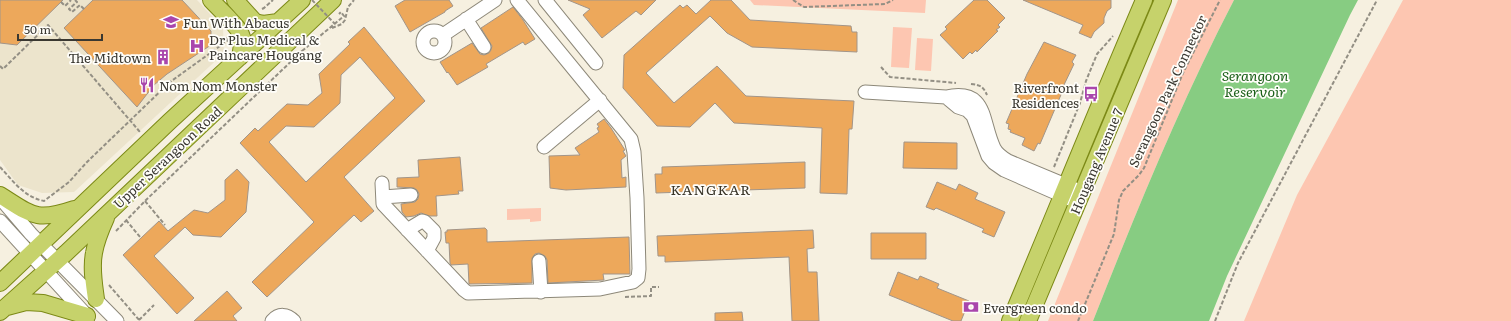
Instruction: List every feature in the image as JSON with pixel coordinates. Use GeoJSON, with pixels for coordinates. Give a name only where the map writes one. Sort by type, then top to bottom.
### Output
{"type":"FeatureCollection","features":[{"type":"Feature","properties":{"kind":"main road"},"geometry":{"type":"LineString","coordinates":[[210,0],[234,25],[242,36],[240,57]]}},
{"type":"Feature","properties":{"kind":"main road"},"geometry":{"type":"LineString","coordinates":[[235,0],[255,22],[263,24],[278,22]]}},
{"type":"Feature","properties":{"kind":"main road","name":"Upper Serangoon Road"},"geometry":{"type":"LineString","coordinates":[[0,283],[78,207],[302,0]]}},
{"type":"Feature","properties":{"kind":"main road","name":"Hougang Avenue 7"},"geometry":{"type":"LineString","coordinates":[[1010,321],[1084,139],[1144,0]]}},
{"type":"Feature","properties":{"kind":"main road","name":"Hougang Avenue 7"},"geometry":{"type":"LineString","coordinates":[[1028,321],[1163,0]]}},
{"type":"Feature","properties":{"kind":"main road","name":"Upper Serangoon Road"},"geometry":{"type":"LineString","coordinates":[[3,310],[58,261],[292,38],[335,8]]}},
{"type":"Feature","properties":{"kind":"main road"},"geometry":{"type":"LineString","coordinates":[[0,197],[32,215],[56,215],[78,207]]}},
{"type":"Feature","properties":{"kind":"main road"},"geometry":{"type":"LineString","coordinates":[[96,299],[93,267],[94,254],[96,243],[107,214]]}},
{"type":"Feature","properties":{"kind":"main road"},"geometry":{"type":"LineString","coordinates":[[3,310],[26,302],[43,303],[89,318]]}},
{"type":"Feature","properties":{"kind":"street"},"geometry":{"type":"LineString","coordinates":[[443,34],[496,0]]}},
{"type":"Feature","properties":{"kind":"street"},"geometry":{"type":"LineString","coordinates":[[382,183],[383,204],[468,293],[541,292],[600,289],[633,282],[638,278],[637,198],[633,146],[631,139],[517,0]]}},
{"type":"Feature","properties":{"kind":"street"},"geometry":{"type":"LineString","coordinates":[[545,0],[596,63]]}},
{"type":"Feature","properties":{"kind":"street"},"geometry":{"type":"LineString","coordinates":[[466,19],[484,47]]}},
{"type":"Feature","properties":{"kind":"street"},"geometry":{"type":"LineString","coordinates":[[865,92],[946,97],[958,95],[968,96],[975,100],[981,111],[995,150],[1000,156],[1050,179],[1064,191]]}},
{"type":"Feature","properties":{"kind":"street"},"geometry":{"type":"LineString","coordinates":[[946,97],[958,107],[967,110],[973,116],[988,156],[994,163],[1004,170],[1081,198]]}},
{"type":"Feature","properties":{"kind":"street"},"geometry":{"type":"LineString","coordinates":[[544,147],[600,100]]}},
{"type":"Feature","properties":{"kind":"street"},"geometry":{"type":"LineString","coordinates":[[383,197],[411,196]]}},
{"type":"Feature","properties":{"kind":"street"},"geometry":{"type":"LineString","coordinates":[[0,197],[31,234],[35,249],[45,271],[89,318]]}},
{"type":"Feature","properties":{"kind":"street"},"geometry":{"type":"LineString","coordinates":[[0,221],[35,249],[58,261],[117,321]]}},
{"type":"Feature","properties":{"kind":"street"},"geometry":{"type":"LineString","coordinates":[[407,230],[422,221],[434,231],[434,238],[427,251]]}},
{"type":"Feature","properties":{"kind":"street"},"geometry":{"type":"LineString","coordinates":[[541,261],[541,292]]}},
{"type":"Feature","properties":{"kind":"street"},"geometry":{"type":"LineString","coordinates":[[272,321],[274,318],[282,315],[291,317],[294,321]]}},
{"type":"Feature","properties":{"kind":"path"},"geometry":{"type":"LineString","coordinates":[[61,2],[65,6],[72,0]]}},
{"type":"Feature","properties":{"kind":"path"},"geometry":{"type":"LineString","coordinates":[[75,0],[77,2],[69,9],[72,12],[80,4],[84,9]]}},
{"type":"Feature","properties":{"kind":"path"},"geometry":{"type":"LineString","coordinates":[[259,10],[264,8],[273,0]]}},
{"type":"Feature","properties":{"kind":"path"},"geometry":{"type":"LineString","coordinates":[[312,0],[335,24]]}},
{"type":"Feature","properties":{"kind":"path"},"geometry":{"type":"LineString","coordinates":[[329,30],[342,24],[345,20],[348,7],[354,0]]}},
{"type":"Feature","properties":{"kind":"path"},"geometry":{"type":"LineString","coordinates":[[793,0],[804,7],[885,4],[893,0]]}},
{"type":"Feature","properties":{"kind":"path","name":"Serangoon Park Connector"},"geometry":{"type":"LineString","coordinates":[[1078,321],[1114,234],[1121,195],[1144,168],[1183,73],[1220,0]]}},
{"type":"Feature","properties":{"kind":"path"},"geometry":{"type":"LineString","coordinates":[[1215,321],[1238,263],[1377,0]]}},
{"type":"Feature","properties":{"kind":"path"},"geometry":{"type":"LineString","coordinates":[[115,232],[145,201],[302,51],[344,16],[335,8]]}},
{"type":"Feature","properties":{"kind":"path"},"geometry":{"type":"LineString","coordinates":[[0,66],[3,69],[48,25],[149,142]]}},
{"type":"Feature","properties":{"kind":"path"},"geometry":{"type":"LineString","coordinates":[[0,167],[18,188],[34,199],[44,201],[68,182],[170,82],[227,41],[226,35]]}},
{"type":"Feature","properties":{"kind":"path"},"geometry":{"type":"LineString","coordinates":[[1050,179],[1080,103],[1086,81],[1097,54],[1113,36]]}},
{"type":"Feature","properties":{"kind":"path"},"geometry":{"type":"LineString","coordinates":[[292,38],[302,51]]}},
{"type":"Feature","properties":{"kind":"path"},"geometry":{"type":"LineString","coordinates":[[145,201],[166,225]]}},
{"type":"Feature","properties":{"kind":"path"},"geometry":{"type":"LineString","coordinates":[[126,220],[140,237]]}},
{"type":"Feature","properties":{"kind":"path"},"geometry":{"type":"LineString","coordinates":[[108,280],[109,286],[139,320],[154,305]]}},
{"type":"Feature","properties":{"kind":"shaded area"},"geometry":{"type":"Polygon","coordinates":[[[0,0],[197,0],[223,28],[224,53],[74,192],[42,193],[18,185],[0,160],[0,0]]]}},
{"type":"Feature","properties":{"kind":"shaded area"},"geometry":{"type":"Polygon","coordinates":[[[750,0],[926,0],[925,13],[754,5],[750,0]]]}},
{"type":"Feature","properties":{"kind":"shaded area"},"geometry":{"type":"Polygon","coordinates":[[[1178,0],[1234,0],[1195,79],[1159,159],[1093,321],[1048,321],[1178,0]]]}},
{"type":"Feature","properties":{"kind":"shaded area"},"geometry":{"type":"Polygon","coordinates":[[[1403,0],[1511,0],[1511,321],[1244,321],[1297,195],[1403,0]]]}},
{"type":"Feature","properties":{"kind":"shaded area"},"geometry":{"type":"Polygon","coordinates":[[[893,27],[912,28],[909,68],[891,67],[893,27]]]}},
{"type":"Feature","properties":{"kind":"shaded area"},"geometry":{"type":"Polygon","coordinates":[[[917,38],[933,39],[931,71],[915,70],[917,38]]]}},
{"type":"Feature","properties":{"kind":"shaded area"},"geometry":{"type":"Polygon","coordinates":[[[541,208],[541,221],[530,222],[530,219],[507,220],[507,209],[541,208]]]}},
{"type":"Feature","properties":{"kind":"water","name":"Serangoon Reservoir"},"geometry":{"type":"Polygon","coordinates":[[[1234,0],[1358,0],[1227,276],[1209,321],[1093,321],[1159,159],[1195,79],[1234,0]]]}},
{"type":"Feature","properties":{"kind":"building"},"geometry":{"type":"Polygon","coordinates":[[[0,0],[63,0],[17,45],[0,43],[0,0]]]}},
{"type":"Feature","properties":{"kind":"building","name":"The Midtown"},"geometry":{"type":"Polygon","coordinates":[[[93,0],[182,0],[211,31],[211,45],[167,74],[154,85],[137,107],[64,28],[93,0]]]}},
{"type":"Feature","properties":{"kind":"building"},"geometry":{"type":"Polygon","coordinates":[[[405,0],[449,0],[453,6],[410,32],[395,6],[405,0]]]}},
{"type":"Feature","properties":{"kind":"building"},"geometry":{"type":"Polygon","coordinates":[[[568,0],[656,0],[641,15],[636,11],[602,38],[583,15],[590,9],[568,0]]]}},
{"type":"Feature","properties":{"kind":"building"},"geometry":{"type":"Polygon","coordinates":[[[711,0],[731,0],[750,20],[851,26],[852,32],[857,32],[857,52],[752,47],[727,33],[710,16],[646,73],[674,103],[717,66],[746,96],[854,101],[852,129],[849,129],[847,194],[820,193],[822,128],[734,123],[715,103],[690,127],[657,126],[623,88],[624,55],[680,5],[683,8],[687,5],[696,14],[711,0]]]}},
{"type":"Feature","properties":{"kind":"building"},"geometry":{"type":"Polygon","coordinates":[[[974,0],[987,0],[1005,18],[998,25],[1000,27],[996,30],[998,31],[977,52],[976,50],[972,54],[970,52],[963,59],[940,35],[947,29],[945,27],[974,0]]]}},
{"type":"Feature","properties":{"kind":"building"},"geometry":{"type":"Polygon","coordinates":[[[1023,0],[1111,0],[1111,8],[1107,11],[1104,18],[1104,23],[1094,32],[1091,38],[1079,33],[1083,25],[1023,0]]]}},
{"type":"Feature","properties":{"kind":"building"},"geometry":{"type":"Polygon","coordinates":[[[513,7],[535,39],[525,45],[523,42],[486,64],[488,67],[457,85],[440,62],[472,43],[480,54],[484,55],[489,53],[492,46],[481,28],[513,7]]]}},
{"type":"Feature","properties":{"kind":"building"},"geometry":{"type":"Polygon","coordinates":[[[364,27],[425,101],[344,177],[374,211],[361,222],[354,215],[267,297],[252,282],[314,222],[240,143],[255,128],[258,131],[287,104],[308,105],[322,93],[319,74],[350,44],[348,42],[364,27]],[[360,57],[341,75],[340,103],[314,127],[286,126],[269,142],[306,182],[395,98],[360,57]]]}},
{"type":"Feature","properties":{"kind":"building"},"geometry":{"type":"Polygon","coordinates":[[[1044,42],[1076,55],[1072,62],[1074,64],[1062,89],[1063,90],[1040,144],[1038,143],[1034,151],[1022,145],[1025,138],[1010,132],[1011,130],[1008,129],[1009,124],[1006,123],[1027,74],[1044,42]]]}},
{"type":"Feature","properties":{"kind":"building"},"geometry":{"type":"Polygon","coordinates":[[[604,119],[625,150],[623,151],[626,156],[621,160],[622,178],[626,177],[626,187],[566,190],[550,188],[549,156],[580,155],[575,148],[599,132],[597,128],[599,127],[597,124],[604,119]]]}},
{"type":"Feature","properties":{"kind":"building"},"geometry":{"type":"Polygon","coordinates":[[[904,142],[957,143],[957,169],[903,168],[904,142]]]}},
{"type":"Feature","properties":{"kind":"building"},"geometry":{"type":"Polygon","coordinates":[[[460,157],[463,191],[458,191],[459,194],[436,196],[437,216],[430,216],[421,213],[406,217],[402,212],[401,204],[415,202],[418,199],[419,194],[414,188],[397,187],[397,178],[419,177],[418,160],[460,157]]]}},
{"type":"Feature","properties":{"kind":"building"},"geometry":{"type":"Polygon","coordinates":[[[805,162],[805,188],[656,193],[655,174],[662,174],[662,167],[805,162]]]}},
{"type":"Feature","properties":{"kind":"building"},"geometry":{"type":"Polygon","coordinates":[[[237,169],[249,182],[246,212],[221,237],[193,235],[185,227],[154,256],[194,298],[177,314],[123,255],[159,221],[168,231],[194,210],[208,213],[225,200],[225,180],[237,169]]]}},
{"type":"Feature","properties":{"kind":"building"},"geometry":{"type":"Polygon","coordinates":[[[937,182],[956,190],[959,184],[978,193],[975,199],[1005,212],[994,237],[982,232],[984,229],[957,217],[936,208],[934,210],[926,207],[937,182]]]}},
{"type":"Feature","properties":{"kind":"building"},"geometry":{"type":"Polygon","coordinates":[[[485,228],[487,230],[487,242],[629,237],[630,274],[603,274],[604,280],[548,283],[547,260],[545,256],[539,253],[535,254],[532,258],[532,283],[469,284],[468,264],[451,265],[450,263],[449,243],[446,243],[445,232],[447,232],[447,230],[485,228]]]}},
{"type":"Feature","properties":{"kind":"building"},"geometry":{"type":"Polygon","coordinates":[[[813,230],[814,248],[807,249],[808,272],[817,272],[819,321],[792,321],[789,257],[665,262],[665,256],[658,256],[657,236],[813,230]]]}},
{"type":"Feature","properties":{"kind":"building"},"geometry":{"type":"Polygon","coordinates":[[[871,233],[926,233],[926,259],[871,259],[871,233]]]}},
{"type":"Feature","properties":{"kind":"building"},"geometry":{"type":"Polygon","coordinates":[[[898,272],[918,280],[920,276],[939,284],[937,288],[969,301],[961,321],[953,321],[889,295],[898,272]]]}},
{"type":"Feature","properties":{"kind":"building"},"geometry":{"type":"Polygon","coordinates":[[[227,291],[242,308],[233,316],[237,321],[194,321],[227,291]]]}},
{"type":"Feature","properties":{"kind":"building"},"geometry":{"type":"Polygon","coordinates":[[[742,312],[743,321],[715,321],[715,313],[742,312]]]}},
{"type":"Feature","properties":{"kind":"place","name":"Fun With Abacus"},"geometry":{"type":"Point","coordinates":[171,22]}},
{"type":"Feature","properties":{"kind":"place","name":"Dr Plus Medical & Paincare Hougang"},"geometry":{"type":"Point","coordinates":[197,46]}},
{"type":"Feature","properties":{"kind":"place","name":"The Midtown"},"geometry":{"type":"Point","coordinates":[163,57]}},
{"type":"Feature","properties":{"kind":"place","name":"Nom Nom Monster"},"geometry":{"type":"Point","coordinates":[147,85]}},
{"type":"Feature","properties":{"kind":"place","name":"Riverfront Residences"},"geometry":{"type":"Point","coordinates":[1091,94]}},
{"type":"Feature","properties":{"kind":"place","name":"Evergreen condo"},"geometry":{"type":"Point","coordinates":[971,307]}},
{"type":"Feature","properties":{"kind":"district","name":"KANGKAR"},"geometry":{"type":"Point","coordinates":[711,189]}}]}
